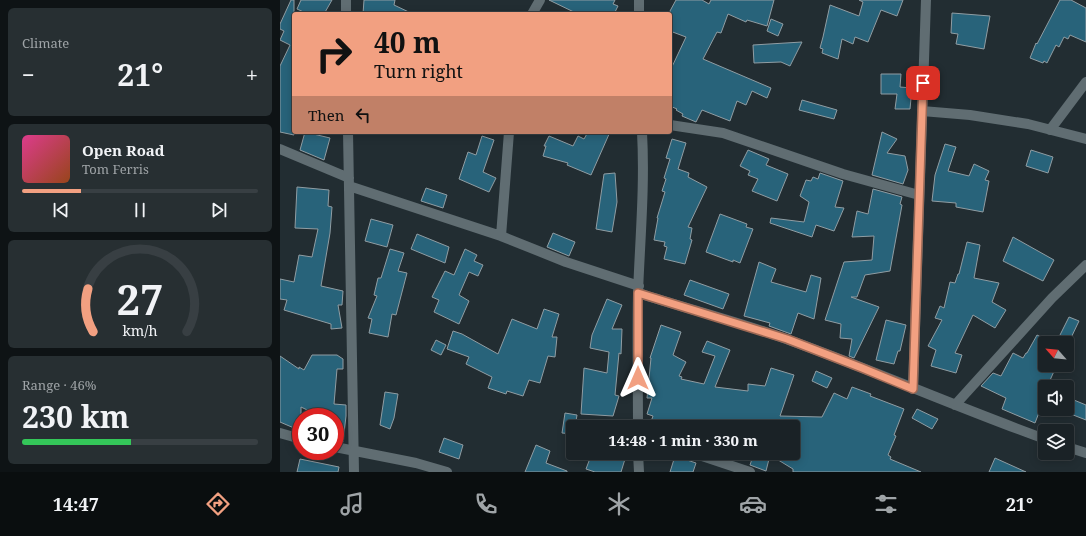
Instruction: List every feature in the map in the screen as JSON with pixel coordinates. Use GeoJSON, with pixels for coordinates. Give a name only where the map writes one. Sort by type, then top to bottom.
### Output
{"type":"FeatureCollection","features":[{"type":"Feature","properties":{"kind":"street"},"geometry":{"type":"LineString","coordinates":[[346,0],[346,12]]}},
{"type":"Feature","properties":{"kind":"street"},"geometry":{"type":"LineString","coordinates":[[533,12],[540,0]]}},
{"type":"Feature","properties":{"kind":"street"},"geometry":{"type":"LineString","coordinates":[[639,0],[639,12]]}},
{"type":"Feature","properties":{"kind":"street"},"geometry":{"type":"LineString","coordinates":[[913,389],[926,0]]}},
{"type":"Feature","properties":{"kind":"street"},"geometry":{"type":"LineString","coordinates":[[1050,130],[1086,82]]}},
{"type":"Feature","properties":{"kind":"street"},"geometry":{"type":"LineString","coordinates":[[922,112],[970,115],[1028,124],[1086,139]]}},
{"type":"Feature","properties":{"kind":"street"},"geometry":{"type":"LineString","coordinates":[[672,125],[723,133],[843,174],[920,195]]}},
{"type":"Feature","properties":{"kind":"street"},"geometry":{"type":"LineString","coordinates":[[348,134],[354,472]]}},
{"type":"Feature","properties":{"kind":"street"},"geometry":{"type":"LineString","coordinates":[[502,236],[509,134]]}},
{"type":"Feature","properties":{"kind":"street"},"geometry":{"type":"LineString","coordinates":[[638,420],[639,289],[644,169],[642,134]]}},
{"type":"Feature","properties":{"kind":"street"},"geometry":{"type":"LineString","coordinates":[[280,149],[349,182],[502,236],[639,289],[787,339],[1038,436]]}},
{"type":"Feature","properties":{"kind":"street"},"geometry":{"type":"LineString","coordinates":[[955,405],[1052,298],[1086,265]]}},
{"type":"Feature","properties":{"kind":"street"},"geometry":{"type":"LineString","coordinates":[[280,433],[292,436]]}},
{"type":"Feature","properties":{"kind":"street"},"geometry":{"type":"LineString","coordinates":[[344,449],[416,463],[447,472]]}},
{"type":"Feature","properties":{"kind":"street"},"geometry":{"type":"LineString","coordinates":[[1074,449],[1086,453]]}},
{"type":"Feature","properties":{"kind":"street"},"geometry":{"type":"LineString","coordinates":[[638,460],[638,472]]}},
{"type":"Feature","properties":{"kind":"street"},"geometry":{"type":"LineString","coordinates":[[713,460],[750,472]]}},
{"type":"Feature","properties":{"kind":"building"},"geometry":{"type":"Polygon","coordinates":[[[291,0],[294,0],[294,12],[292,12],[292,134],[294,135],[280,132],[280,66],[290,45],[280,40],[284,31],[280,29],[280,24],[291,0]]]}},
{"type":"Feature","properties":{"kind":"building"},"geometry":{"type":"Polygon","coordinates":[[[301,0],[332,0],[325,12],[304,12],[297,9],[301,0]]]}},
{"type":"Feature","properties":{"kind":"building"},"geometry":{"type":"Polygon","coordinates":[[[364,0],[395,0],[394,5],[409,12],[363,12],[364,0]]]}},
{"type":"Feature","properties":{"kind":"building"},"geometry":{"type":"Polygon","coordinates":[[[549,0],[615,0],[613,4],[618,6],[615,12],[574,12],[549,0]]]}},
{"type":"Feature","properties":{"kind":"building"},"geometry":{"type":"Polygon","coordinates":[[[676,0],[702,0],[709,4],[711,0],[774,0],[767,26],[747,20],[746,22],[728,14],[721,33],[717,32],[703,59],[771,88],[767,98],[752,91],[746,105],[737,101],[730,121],[702,110],[696,122],[682,116],[683,114],[672,107],[672,67],[686,37],[672,32],[672,12],[670,11],[676,0]]]}},
{"type":"Feature","properties":{"kind":"building"},"geometry":{"type":"Polygon","coordinates":[[[859,0],[903,0],[897,16],[881,10],[868,42],[855,37],[853,44],[842,39],[838,59],[822,53],[823,49],[820,48],[830,5],[859,16],[863,2],[859,0]]]}},
{"type":"Feature","properties":{"kind":"building"},"geometry":{"type":"Polygon","coordinates":[[[1060,0],[1071,0],[1086,8],[1086,42],[1070,35],[1068,39],[1064,37],[1059,47],[1056,45],[1047,63],[1030,58],[1036,43],[1037,44],[1060,0]]]}},
{"type":"Feature","properties":{"kind":"building"},"geometry":{"type":"Polygon","coordinates":[[[952,13],[990,16],[984,49],[956,44],[958,34],[951,33],[952,13]]]}},
{"type":"Feature","properties":{"kind":"building"},"geometry":{"type":"Polygon","coordinates":[[[771,19],[783,24],[778,36],[767,31],[771,19]]]}},
{"type":"Feature","properties":{"kind":"building"},"geometry":{"type":"Polygon","coordinates":[[[802,42],[790,66],[781,62],[754,63],[753,45],[802,42]]]}},
{"type":"Feature","properties":{"kind":"building"},"geometry":{"type":"Polygon","coordinates":[[[881,74],[901,74],[900,87],[912,88],[910,109],[895,109],[897,94],[881,94],[881,74]]]}},
{"type":"Feature","properties":{"kind":"building"},"geometry":{"type":"Polygon","coordinates":[[[802,100],[837,110],[834,119],[799,110],[802,100]]]}},
{"type":"Feature","properties":{"kind":"building"},"geometry":{"type":"Polygon","coordinates":[[[882,132],[897,139],[887,153],[905,156],[908,170],[903,184],[872,175],[882,132]]]}},
{"type":"Feature","properties":{"kind":"building"},"geometry":{"type":"Polygon","coordinates":[[[304,134],[313,134],[330,138],[324,160],[300,150],[304,134]]]}},
{"type":"Feature","properties":{"kind":"building"},"geometry":{"type":"Polygon","coordinates":[[[587,134],[609,134],[591,175],[567,165],[568,163],[543,156],[546,146],[544,146],[549,136],[573,146],[578,136],[584,139],[587,134]]]}},
{"type":"Feature","properties":{"kind":"building"},"geometry":{"type":"Polygon","coordinates":[[[482,136],[494,140],[483,172],[496,178],[489,192],[459,179],[468,152],[476,155],[482,136]]]}},
{"type":"Feature","properties":{"kind":"building"},"geometry":{"type":"Polygon","coordinates":[[[672,139],[686,143],[678,169],[689,173],[688,177],[707,187],[688,227],[692,228],[690,239],[692,240],[685,264],[664,259],[667,247],[664,246],[665,242],[654,240],[657,218],[665,192],[662,191],[666,179],[664,178],[670,159],[666,158],[672,139]]]}},
{"type":"Feature","properties":{"kind":"building"},"geometry":{"type":"Polygon","coordinates":[[[945,144],[956,147],[948,171],[969,176],[974,164],[989,171],[985,180],[989,181],[983,212],[956,207],[956,203],[932,201],[935,175],[945,144]]]}},
{"type":"Feature","properties":{"kind":"building"},"geometry":{"type":"Polygon","coordinates":[[[748,150],[769,159],[766,165],[788,174],[777,201],[752,191],[758,179],[748,175],[750,171],[740,166],[748,150]]]}},
{"type":"Feature","properties":{"kind":"building"},"geometry":{"type":"Polygon","coordinates":[[[1031,150],[1053,157],[1048,173],[1026,166],[1031,150]]]}},
{"type":"Feature","properties":{"kind":"building"},"geometry":{"type":"Polygon","coordinates":[[[615,173],[617,202],[612,232],[596,229],[604,174],[615,173]]]}},
{"type":"Feature","properties":{"kind":"building"},"geometry":{"type":"Polygon","coordinates":[[[820,173],[843,181],[835,207],[844,208],[834,231],[816,225],[812,237],[770,223],[771,218],[804,222],[809,202],[800,196],[806,180],[811,181],[813,177],[818,179],[820,173]]]}},
{"type":"Feature","properties":{"kind":"building"},"geometry":{"type":"Polygon","coordinates":[[[297,187],[329,190],[328,206],[332,207],[330,233],[321,286],[343,291],[342,305],[338,305],[342,328],[331,329],[331,324],[284,310],[287,300],[280,299],[280,279],[294,282],[299,255],[312,257],[318,229],[295,228],[297,187]]]}},
{"type":"Feature","properties":{"kind":"building"},"geometry":{"type":"Polygon","coordinates":[[[426,188],[447,195],[443,208],[421,201],[426,188]]]}},
{"type":"Feature","properties":{"kind":"building"},"geometry":{"type":"Polygon","coordinates":[[[873,189],[902,197],[900,204],[902,205],[890,271],[865,275],[857,297],[851,297],[879,307],[854,358],[849,356],[852,339],[840,338],[841,324],[825,320],[844,262],[872,260],[874,236],[852,237],[857,211],[868,214],[873,189]]]}},
{"type":"Feature","properties":{"kind":"building"},"geometry":{"type":"Polygon","coordinates":[[[720,214],[747,224],[746,227],[753,229],[740,263],[733,260],[733,262],[706,252],[720,214]]]}},
{"type":"Feature","properties":{"kind":"building"},"geometry":{"type":"Polygon","coordinates":[[[371,219],[393,225],[387,247],[365,241],[371,219]]]}},
{"type":"Feature","properties":{"kind":"building"},"geometry":{"type":"Polygon","coordinates":[[[553,233],[575,242],[569,256],[547,247],[553,233]]]}},
{"type":"Feature","properties":{"kind":"building"},"geometry":{"type":"Polygon","coordinates":[[[417,234],[449,247],[445,263],[411,249],[417,234]]]}},
{"type":"Feature","properties":{"kind":"building"},"geometry":{"type":"Polygon","coordinates":[[[1013,237],[1054,260],[1043,281],[1003,261],[1013,237]]]}},
{"type":"Feature","properties":{"kind":"building"},"geometry":{"type":"Polygon","coordinates":[[[967,242],[980,245],[974,278],[999,283],[992,302],[1006,310],[995,328],[973,315],[955,353],[962,355],[956,373],[931,366],[936,350],[928,346],[942,320],[935,318],[940,306],[944,308],[950,282],[955,283],[959,274],[967,242]]]}},
{"type":"Feature","properties":{"kind":"building"},"geometry":{"type":"Polygon","coordinates":[[[390,249],[404,253],[398,271],[407,273],[396,315],[392,314],[388,337],[369,333],[372,319],[368,318],[377,296],[374,295],[378,278],[381,278],[390,249]]]}},
{"type":"Feature","properties":{"kind":"building"},"geometry":{"type":"Polygon","coordinates":[[[465,249],[477,255],[474,261],[483,265],[478,276],[469,272],[459,295],[469,301],[459,324],[434,312],[439,300],[432,297],[445,271],[454,275],[465,249]]]}},
{"type":"Feature","properties":{"kind":"building"},"geometry":{"type":"Polygon","coordinates":[[[759,262],[776,269],[771,282],[806,292],[811,275],[821,278],[814,319],[798,313],[791,334],[769,326],[770,323],[744,316],[759,262]]]}},
{"type":"Feature","properties":{"kind":"building"},"geometry":{"type":"Polygon","coordinates":[[[690,280],[729,294],[723,309],[684,295],[690,280]]]}},
{"type":"Feature","properties":{"kind":"building"},"geometry":{"type":"Polygon","coordinates":[[[607,299],[622,305],[612,329],[622,329],[621,354],[619,353],[615,395],[619,396],[613,416],[581,414],[584,368],[607,373],[609,352],[590,348],[592,335],[607,299]]]}},
{"type":"Feature","properties":{"kind":"building"},"geometry":{"type":"Polygon","coordinates":[[[544,309],[559,314],[552,337],[557,337],[555,357],[548,356],[540,383],[529,380],[523,396],[507,391],[506,394],[488,388],[492,377],[466,364],[469,357],[447,349],[453,331],[462,334],[498,354],[512,319],[537,329],[544,309]]]}},
{"type":"Feature","properties":{"kind":"building"},"geometry":{"type":"Polygon","coordinates":[[[1069,317],[1079,321],[1072,336],[1060,336],[1069,317]]]}},
{"type":"Feature","properties":{"kind":"building"},"geometry":{"type":"Polygon","coordinates":[[[886,320],[906,325],[900,351],[898,351],[894,364],[876,360],[886,320]]]}},
{"type":"Feature","properties":{"kind":"building"},"geometry":{"type":"Polygon","coordinates":[[[661,325],[681,332],[673,355],[686,362],[679,376],[682,377],[681,379],[704,384],[715,356],[702,352],[707,341],[730,350],[715,387],[748,391],[748,384],[765,386],[771,368],[794,375],[780,416],[822,417],[834,393],[847,399],[852,387],[871,394],[870,396],[904,409],[894,435],[896,436],[888,455],[891,457],[890,459],[921,472],[793,472],[793,469],[778,460],[800,460],[800,420],[652,420],[653,416],[647,414],[652,398],[647,398],[650,358],[661,325]]]}},
{"type":"Feature","properties":{"kind":"building"},"geometry":{"type":"Polygon","coordinates":[[[1037,335],[1039,336],[1038,372],[1054,372],[1050,380],[1038,380],[1038,415],[1035,423],[1002,409],[1006,398],[981,386],[993,373],[1001,376],[1013,353],[1023,358],[1037,335]]]}},
{"type":"Feature","properties":{"kind":"building"},"geometry":{"type":"Polygon","coordinates":[[[436,340],[446,345],[441,355],[431,350],[436,340]]]}},
{"type":"Feature","properties":{"kind":"building"},"geometry":{"type":"Polygon","coordinates":[[[312,355],[337,355],[343,359],[343,369],[337,369],[334,404],[346,405],[344,433],[344,408],[292,408],[292,427],[280,422],[280,356],[299,369],[299,367],[304,370],[312,355]]]}},
{"type":"Feature","properties":{"kind":"building"},"geometry":{"type":"Polygon","coordinates":[[[816,371],[832,378],[827,388],[812,381],[816,371]]]}},
{"type":"Feature","properties":{"kind":"building"},"geometry":{"type":"Polygon","coordinates":[[[385,392],[398,394],[394,418],[390,429],[380,425],[385,392]]]}},
{"type":"Feature","properties":{"kind":"building"},"geometry":{"type":"Polygon","coordinates":[[[1074,400],[1086,405],[1086,420],[1074,415],[1074,400]]]}},
{"type":"Feature","properties":{"kind":"building"},"geometry":{"type":"Polygon","coordinates":[[[917,409],[938,419],[932,429],[912,418],[917,409]]]}},
{"type":"Feature","properties":{"kind":"building"},"geometry":{"type":"Polygon","coordinates":[[[565,413],[577,415],[576,420],[566,420],[566,433],[562,433],[565,413]]]}},
{"type":"Feature","properties":{"kind":"building"},"geometry":{"type":"Polygon","coordinates":[[[444,438],[463,445],[459,459],[439,452],[444,438]]]}},
{"type":"Feature","properties":{"kind":"building"},"geometry":{"type":"Polygon","coordinates":[[[536,445],[550,451],[546,463],[567,472],[525,472],[536,445]]]}},
{"type":"Feature","properties":{"kind":"building"},"geometry":{"type":"Polygon","coordinates":[[[995,458],[1026,472],[989,472],[995,458]]]}},
{"type":"Feature","properties":{"kind":"building"},"geometry":{"type":"Polygon","coordinates":[[[300,460],[339,467],[338,472],[297,472],[300,460]]]}},
{"type":"Feature","properties":{"kind":"building"},"geometry":{"type":"Polygon","coordinates":[[[589,460],[625,460],[621,472],[595,472],[586,469],[589,460]]]}},
{"type":"Feature","properties":{"kind":"building"},"geometry":{"type":"Polygon","coordinates":[[[674,460],[687,460],[696,463],[693,472],[670,472],[674,460]]]}},
{"type":"Feature","properties":{"kind":"building"},"geometry":{"type":"Polygon","coordinates":[[[752,460],[769,460],[766,471],[750,465],[752,460]]]}},
{"type":"Feature","properties":{"kind":"route"},"geometry":{"type":"LineString","coordinates":[[638,378],[638,293],[787,339],[913,389],[923,83]]}}]}
